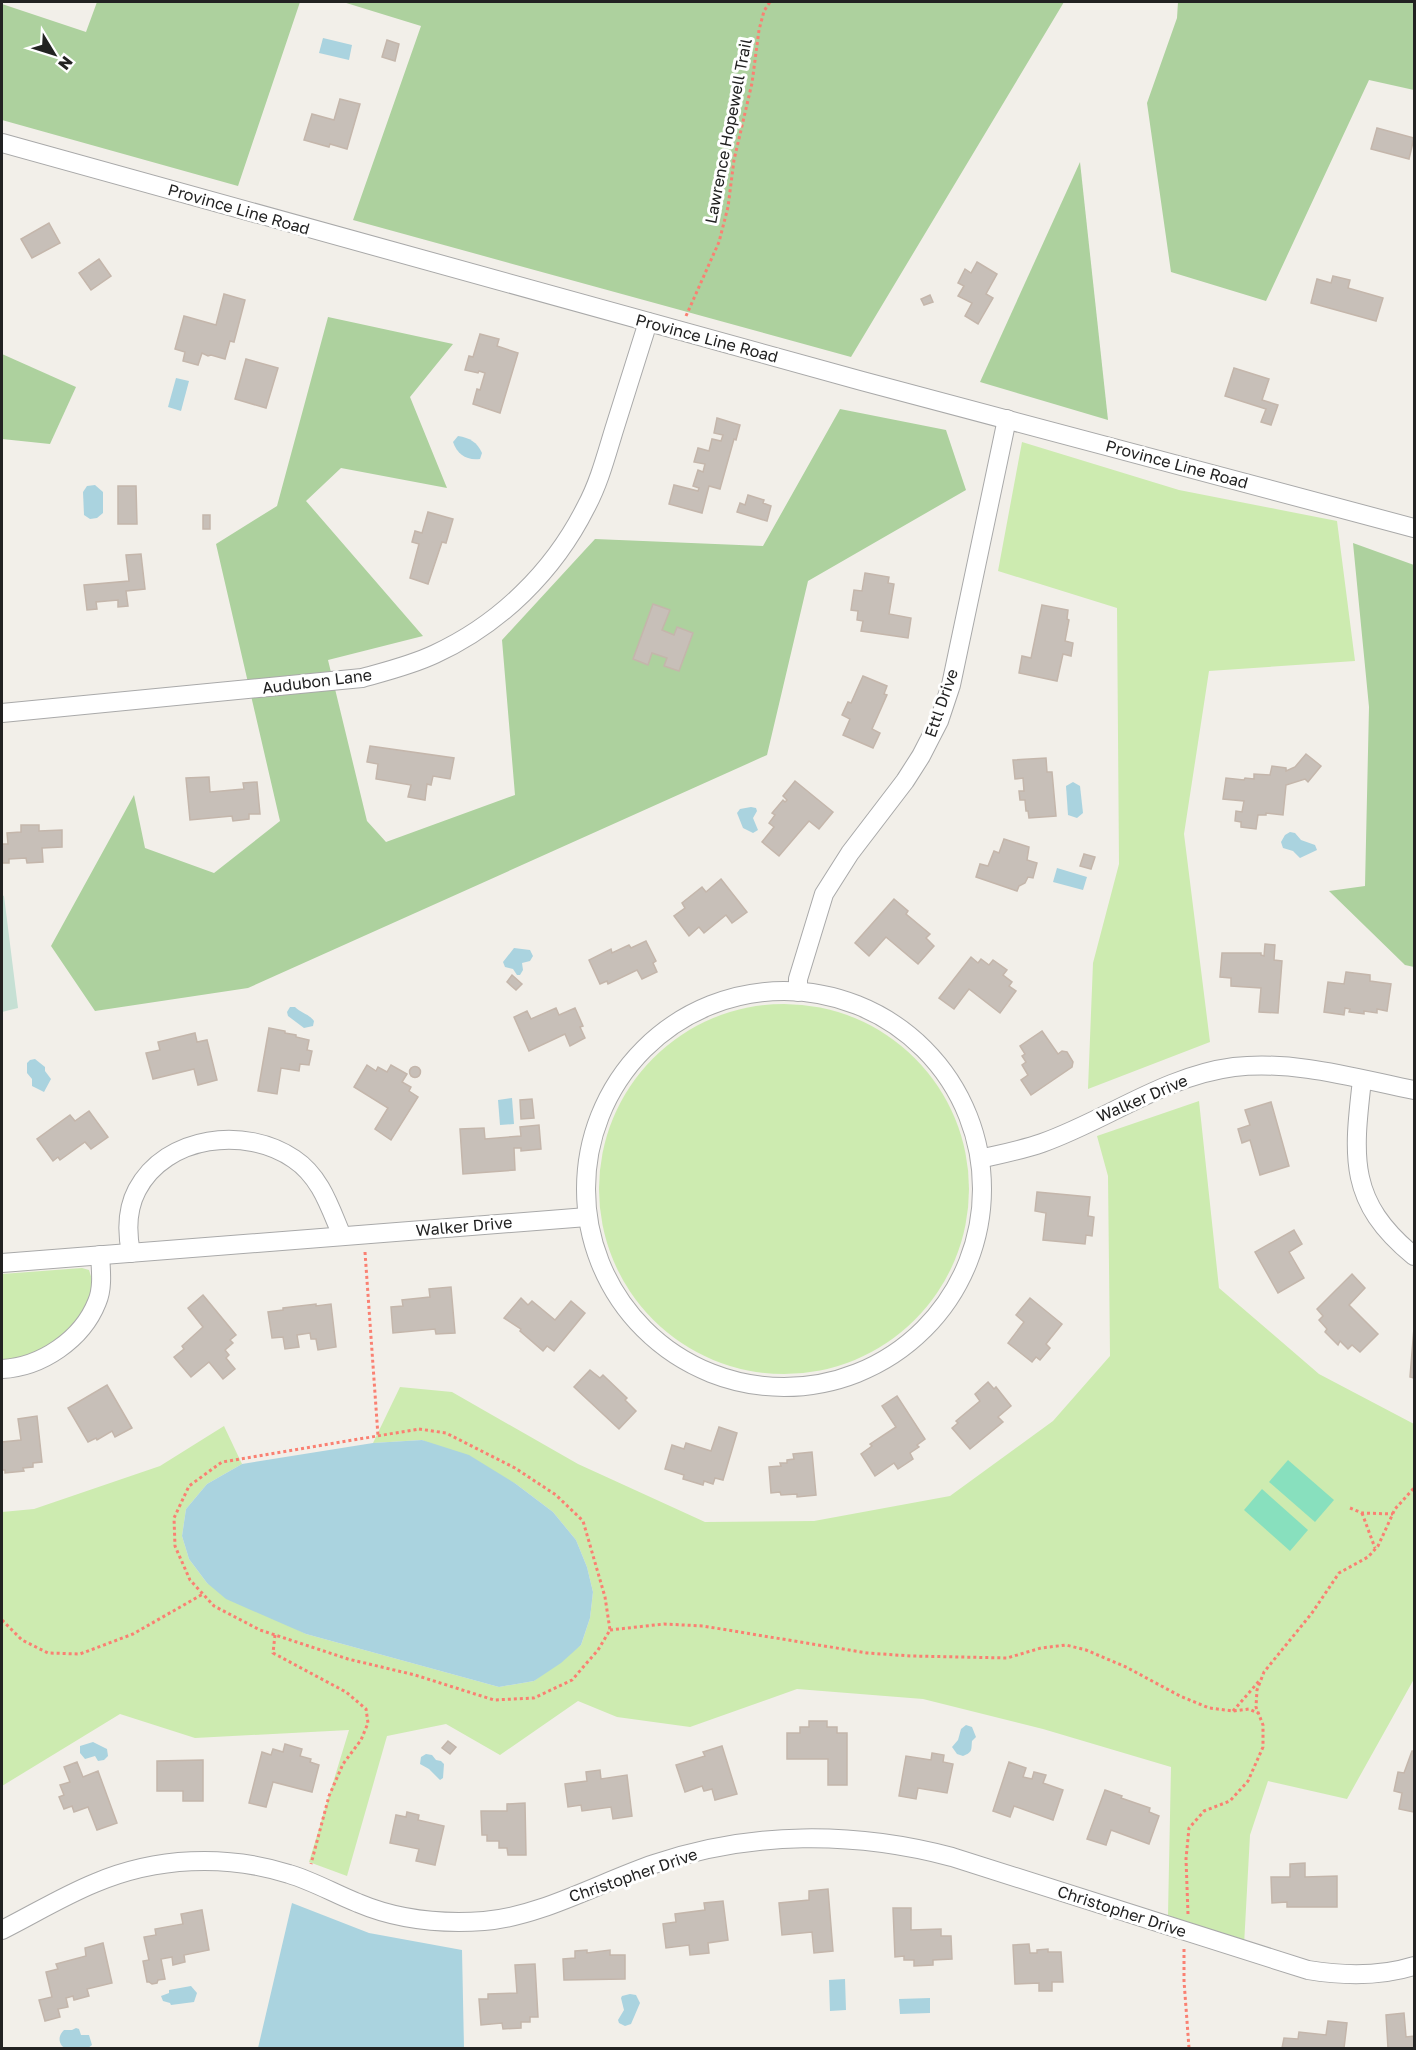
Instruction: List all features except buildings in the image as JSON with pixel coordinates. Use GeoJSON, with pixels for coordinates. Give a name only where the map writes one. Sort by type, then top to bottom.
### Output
{"type":"FeatureCollection","features":[{"type":"Feature","properties":{"kind":"street","name":"Province Line Road"},"geometry":{"type":"LineString","coordinates":[[2,143],[648,322],[1414,528]]}},
{"type":"Feature","properties":{"kind":"street","name":"Audubon Lane"},"geometry":{"type":"LineString","coordinates":[[2,712],[362,678],[399,668],[435,654],[464,639],[492,620],[525,592],[548,567],[575,527],[599,476],[648,322]]}},
{"type":"Feature","properties":{"kind":"street","name":"Ettl Drive"},"geometry":{"type":"LineString","coordinates":[[798,992],[798,979],[824,894],[850,853],[905,781],[939,722],[951,685],[1007,419]]}},
{"type":"Feature","properties":{"kind":"street"},"geometry":{"type":"LineString","coordinates":[[798,992],[826,996],[853,1004],[881,1017],[904,1032],[943,1072],[958,1095],[970,1120],[980,1159],[983,1187],[974,1248],[962,1277],[948,1301],[910,1342],[888,1358],[860,1372],[830,1382],[803,1386],[775,1387],[744,1383],[714,1375],[660,1344],[637,1323],[618,1298],[593,1245],[587,1217],[585,1186],[587,1159],[593,1132],[619,1079],[636,1057],[676,1024],[703,1009],[760,993],[798,992]]}},
{"type":"Feature","properties":{"kind":"street","name":"Walker Drive"},"geometry":{"type":"LineString","coordinates":[[980,1159],[1044,1142],[1165,1086],[1198,1074],[1233,1067],[1268,1065],[1303,1068],[1414,1090]]}},
{"type":"Feature","properties":{"kind":"street"},"geometry":{"type":"LineString","coordinates":[[1362,1080],[1356,1151],[1359,1176],[1367,1200],[1380,1222],[1395,1240],[1414,1256]]}},
{"type":"Feature","properties":{"kind":"street"},"geometry":{"type":"LineString","coordinates":[[131,1253],[128,1239],[130,1210],[136,1192],[146,1176],[161,1162],[181,1150],[202,1142],[227,1139],[250,1141],[276,1149],[295,1160],[311,1174],[323,1191],[342,1236]]}},
{"type":"Feature","properties":{"kind":"street","name":"Walker Drive"},"geometry":{"type":"LineString","coordinates":[[2,1263],[587,1217]]}},
{"type":"Feature","properties":{"kind":"street"},"geometry":{"type":"LineString","coordinates":[[2,1370],[36,1362],[55,1352],[74,1337],[97,1303],[101,1289],[100,1255]]}},
{"type":"Feature","properties":{"kind":"street","name":"Christopher Drive"},"geometry":{"type":"LineString","coordinates":[[2,1930],[94,1883],[154,1865],[188,1861],[222,1861],[256,1865],[289,1874],[359,1904],[390,1914],[422,1920],[455,1922],[488,1920],[523,1914],[654,1864],[696,1852],[739,1843],[783,1838],[836,1838],[923,1849],[952,1857],[1308,1970],[1338,1975],[1368,1975],[1400,1971],[1414,1966]]}},
{"type":"Feature","properties":{"kind":"path","name":"Lawrence Hopewell Trail"},"geometry":{"type":"LineString","coordinates":[[679,330],[719,242],[728,207],[734,160],[752,83],[759,30],[764,11],[770,2]]}},
{"type":"Feature","properties":{"kind":"path"},"geometry":{"type":"LineString","coordinates":[[364,1234],[378,1436]]}},
{"type":"Feature","properties":{"kind":"path"},"geometry":{"type":"LineString","coordinates":[[419,1429],[446,1433],[514,1468],[556,1495],[583,1521],[600,1577],[610,1630],[598,1650],[572,1680],[534,1698],[494,1700],[415,1675],[348,1659],[260,1630],[214,1606],[203,1594],[190,1580],[175,1546],[174,1518],[189,1485],[222,1462],[419,1429]]}},
{"type":"Feature","properties":{"kind":"path"},"geometry":{"type":"LineString","coordinates":[[1188,1922],[1186,1859],[1189,1828],[1204,1811],[1230,1801],[1248,1781],[1263,1747],[1263,1725],[1256,1707],[1257,1690],[1264,1672],[1312,1613],[1339,1573],[1368,1557],[1375,1549],[1393,1514],[1414,1488]]}},
{"type":"Feature","properties":{"kind":"path"},"geometry":{"type":"LineString","coordinates":[[1350,1508],[1362,1513],[1393,1514]]}},
{"type":"Feature","properties":{"kind":"path"},"geometry":{"type":"LineString","coordinates":[[1362,1513],[1375,1549]]}},
{"type":"Feature","properties":{"kind":"path"},"geometry":{"type":"LineString","coordinates":[[2,1620],[22,1640],[48,1653],[81,1654],[133,1634],[203,1594]]}},
{"type":"Feature","properties":{"kind":"path"},"geometry":{"type":"LineString","coordinates":[[610,1630],[664,1624],[703,1626],[867,1653],[911,1656],[1007,1658],[1041,1648],[1066,1645],[1086,1650],[1126,1667],[1180,1696],[1209,1708],[1233,1711],[1249,1709],[1258,1713]]}},
{"type":"Feature","properties":{"kind":"path"},"geometry":{"type":"LineString","coordinates":[[275,1635],[273,1653],[346,1692],[366,1709],[369,1723],[361,1740],[343,1764],[329,1796],[308,1881]]}},
{"type":"Feature","properties":{"kind":"path"},"geometry":{"type":"LineString","coordinates":[[1233,1711],[1261,1679]]}},
{"type":"Feature","properties":{"kind":"path"},"geometry":{"type":"LineString","coordinates":[[1185,1941],[1184,1981],[1189,2049]]}},
{"type":"Feature","properties":{"kind":"green space"},"geometry":{"type":"Polygon","coordinates":[[[97,2],[300,2],[238,186],[2,120],[2,4],[86,32],[97,2]]]}},
{"type":"Feature","properties":{"kind":"green space"},"geometry":{"type":"Polygon","coordinates":[[[343,2],[1064,2],[851,357],[353,220],[421,26],[343,2]]]}},
{"type":"Feature","properties":{"kind":"green space"},"geometry":{"type":"Polygon","coordinates":[[[1178,2],[1414,2],[1414,90],[1369,80],[1266,301],[1171,272],[1147,103],[1177,18],[1178,2]]]}},
{"type":"Feature","properties":{"kind":"green space"},"geometry":{"type":"Polygon","coordinates":[[[1080,162],[1108,420],[980,382],[1080,162]]]}},
{"type":"Feature","properties":{"kind":"green space"},"geometry":{"type":"Polygon","coordinates":[[[328,317],[453,344],[410,397],[447,488],[341,468],[306,501],[423,636],[328,660],[367,821],[386,842],[515,795],[502,640],[595,539],[763,546],[840,409],[946,430],[966,490],[808,581],[767,755],[248,988],[95,1011],[51,946],[134,795],[145,848],[214,873],[280,821],[216,544],[277,506],[328,317]]]}},
{"type":"Feature","properties":{"kind":"green space"},"geometry":{"type":"Polygon","coordinates":[[[2,354],[76,387],[50,444],[2,439],[2,354]]]}},
{"type":"Feature","properties":{"kind":"green space"},"geometry":{"type":"Polygon","coordinates":[[[1022,442],[1179,490],[1337,521],[1355,661],[1209,671],[1184,834],[1210,1042],[1088,1089],[1093,963],[1119,864],[1117,608],[998,571],[1022,442]]]}},
{"type":"Feature","properties":{"kind":"green space"},"geometry":{"type":"Polygon","coordinates":[[[1353,543],[1414,565],[1414,967],[1405,965],[1329,891],[1365,886],[1369,707],[1353,543]]]}},
{"type":"Feature","properties":{"kind":"green space"},"geometry":{"type":"Polygon","coordinates":[[[2,895],[4,896],[18,1008],[2,1012],[2,895]]]}},
{"type":"Feature","properties":{"kind":"green space"},"geometry":{"type":"Polygon","coordinates":[[[784,1004],[820,1008],[855,1018],[887,1035],[915,1058],[938,1086],[955,1118],[965,1153],[969,1189],[965,1225],[955,1260],[938,1292],[915,1320],[887,1343],[855,1360],[820,1370],[784,1374],[748,1370],[713,1360],[681,1343],[653,1320],[630,1292],[613,1260],[603,1225],[599,1189],[603,1153],[613,1118],[630,1086],[653,1058],[681,1035],[713,1018],[748,1008],[784,1004]]]}},
{"type":"Feature","properties":{"kind":"green space"},"geometry":{"type":"Polygon","coordinates":[[[1199,1101],[1219,1288],[1319,1374],[1414,1424],[1414,1679],[1347,1799],[1268,1781],[1250,1835],[1244,1945],[1168,1915],[1171,1767],[1043,1729],[923,1699],[797,1689],[690,1727],[617,1717],[578,1701],[500,1755],[446,1724],[387,1736],[347,1876],[309,1862],[349,1730],[195,1738],[120,1714],[2,1786],[2,1512],[34,1509],[160,1466],[224,1426],[242,1464],[207,1484],[186,1509],[182,1536],[189,1559],[207,1583],[306,1634],[499,1687],[534,1681],[581,1645],[590,1618],[593,1592],[587,1567],[576,1540],[553,1512],[516,1484],[422,1440],[373,1443],[400,1387],[452,1392],[578,1464],[705,1522],[814,1521],[950,1496],[1053,1421],[1110,1356],[1108,1176],[1097,1136],[1199,1101]]]}},
{"type":"Feature","properties":{"kind":"green space"},"geometry":{"type":"Polygon","coordinates":[[[82,1268],[89,1270],[93,1283],[91,1303],[81,1321],[35,1355],[2,1362],[2,1274],[82,1268]]]}},
{"type":"Feature","properties":{"kind":"green space"},"geometry":{"type":"Polygon","coordinates":[[[1288,1460],[1334,1500],[1315,1522],[1269,1482],[1288,1460]]]}},
{"type":"Feature","properties":{"kind":"green space"},"geometry":{"type":"Polygon","coordinates":[[[1262,1489],[1308,1530],[1290,1551],[1244,1510],[1262,1489]]]}},
{"type":"Feature","properties":{"kind":"water"},"geometry":{"type":"Polygon","coordinates":[[[323,38],[352,45],[349,60],[319,53],[323,38]]]}},
{"type":"Feature","properties":{"kind":"water"},"geometry":{"type":"Polygon","coordinates":[[[176,378],[189,381],[181,411],[168,407],[176,378]]]}},
{"type":"Feature","properties":{"kind":"water"},"geometry":{"type":"Polygon","coordinates":[[[458,436],[475,443],[482,453],[480,459],[467,458],[460,453],[453,442],[458,436]]]}},
{"type":"Feature","properties":{"kind":"water"},"geometry":{"type":"Polygon","coordinates":[[[95,485],[103,492],[103,513],[97,518],[90,519],[84,515],[83,492],[87,486],[95,485]]]}},
{"type":"Feature","properties":{"kind":"water"},"geometry":{"type":"Polygon","coordinates":[[[1073,782],[1080,786],[1083,813],[1077,818],[1068,815],[1066,786],[1073,782]]]}},
{"type":"Feature","properties":{"kind":"water"},"geometry":{"type":"Polygon","coordinates":[[[756,808],[757,811],[753,818],[758,830],[753,833],[743,828],[737,813],[740,809],[756,808]]]}},
{"type":"Feature","properties":{"kind":"water"},"geometry":{"type":"Polygon","coordinates":[[[1290,832],[1295,833],[1301,840],[1315,845],[1317,850],[1300,858],[1293,851],[1283,848],[1281,842],[1290,832]]]}},
{"type":"Feature","properties":{"kind":"water"},"geometry":{"type":"Polygon","coordinates":[[[1057,868],[1087,877],[1083,890],[1053,882],[1057,868]]]}},
{"type":"Feature","properties":{"kind":"water"},"geometry":{"type":"Polygon","coordinates":[[[514,948],[530,950],[533,956],[530,961],[522,963],[523,970],[520,975],[517,975],[513,969],[505,967],[503,962],[514,948]]]}},
{"type":"Feature","properties":{"kind":"water"},"geometry":{"type":"Polygon","coordinates":[[[290,1007],[295,1007],[310,1017],[314,1021],[313,1026],[304,1028],[288,1016],[287,1012],[290,1007]]]}},
{"type":"Feature","properties":{"kind":"water"},"geometry":{"type":"Polygon","coordinates":[[[35,1059],[45,1067],[51,1079],[44,1092],[32,1086],[32,1079],[27,1073],[27,1063],[35,1059]]]}},
{"type":"Feature","properties":{"kind":"water"},"geometry":{"type":"Polygon","coordinates":[[[512,1098],[514,1124],[500,1125],[498,1100],[512,1098]]]}},
{"type":"Feature","properties":{"kind":"water"},"geometry":{"type":"Polygon","coordinates":[[[422,1440],[469,1455],[516,1484],[553,1512],[576,1540],[587,1567],[593,1592],[590,1618],[581,1645],[561,1663],[534,1681],[499,1687],[306,1634],[226,1599],[207,1583],[189,1559],[182,1536],[186,1509],[207,1484],[242,1464],[373,1443],[422,1440]]]}},
{"type":"Feature","properties":{"kind":"water"},"geometry":{"type":"Polygon","coordinates":[[[966,1725],[972,1727],[976,1737],[972,1741],[970,1752],[963,1756],[957,1754],[952,1747],[958,1740],[961,1729],[966,1725]]]}},
{"type":"Feature","properties":{"kind":"water"},"geometry":{"type":"Polygon","coordinates":[[[93,1742],[107,1749],[108,1756],[104,1760],[98,1761],[95,1756],[85,1759],[80,1753],[80,1746],[93,1742]]]}},
{"type":"Feature","properties":{"kind":"water"},"geometry":{"type":"Polygon","coordinates":[[[426,1754],[432,1755],[444,1764],[443,1778],[440,1780],[420,1764],[421,1757],[426,1754]]]}},
{"type":"Feature","properties":{"kind":"water"},"geometry":{"type":"Polygon","coordinates":[[[292,1903],[369,1933],[462,1950],[464,2048],[258,2048],[292,1903]]]}},
{"type":"Feature","properties":{"kind":"water"},"geometry":{"type":"Polygon","coordinates":[[[845,1979],[846,2010],[830,2011],[829,1980],[845,1979]]]}},
{"type":"Feature","properties":{"kind":"water"},"geometry":{"type":"Polygon","coordinates":[[[191,1986],[197,1993],[194,2002],[171,2005],[163,2001],[161,1996],[169,1993],[169,1990],[191,1986]]]}},
{"type":"Feature","properties":{"kind":"water"},"geometry":{"type":"Polygon","coordinates":[[[630,1994],[636,1995],[640,2003],[631,2024],[625,2026],[618,2020],[624,2010],[621,1998],[630,1994]]]}},
{"type":"Feature","properties":{"kind":"water"},"geometry":{"type":"Polygon","coordinates":[[[930,1998],[930,2013],[900,2014],[899,1999],[930,1998]]]}},
{"type":"Feature","properties":{"kind":"water"},"geometry":{"type":"Polygon","coordinates":[[[79,2029],[81,2035],[89,2035],[92,2045],[88,2048],[62,2046],[60,2036],[62,2032],[79,2029]]]}}]}
